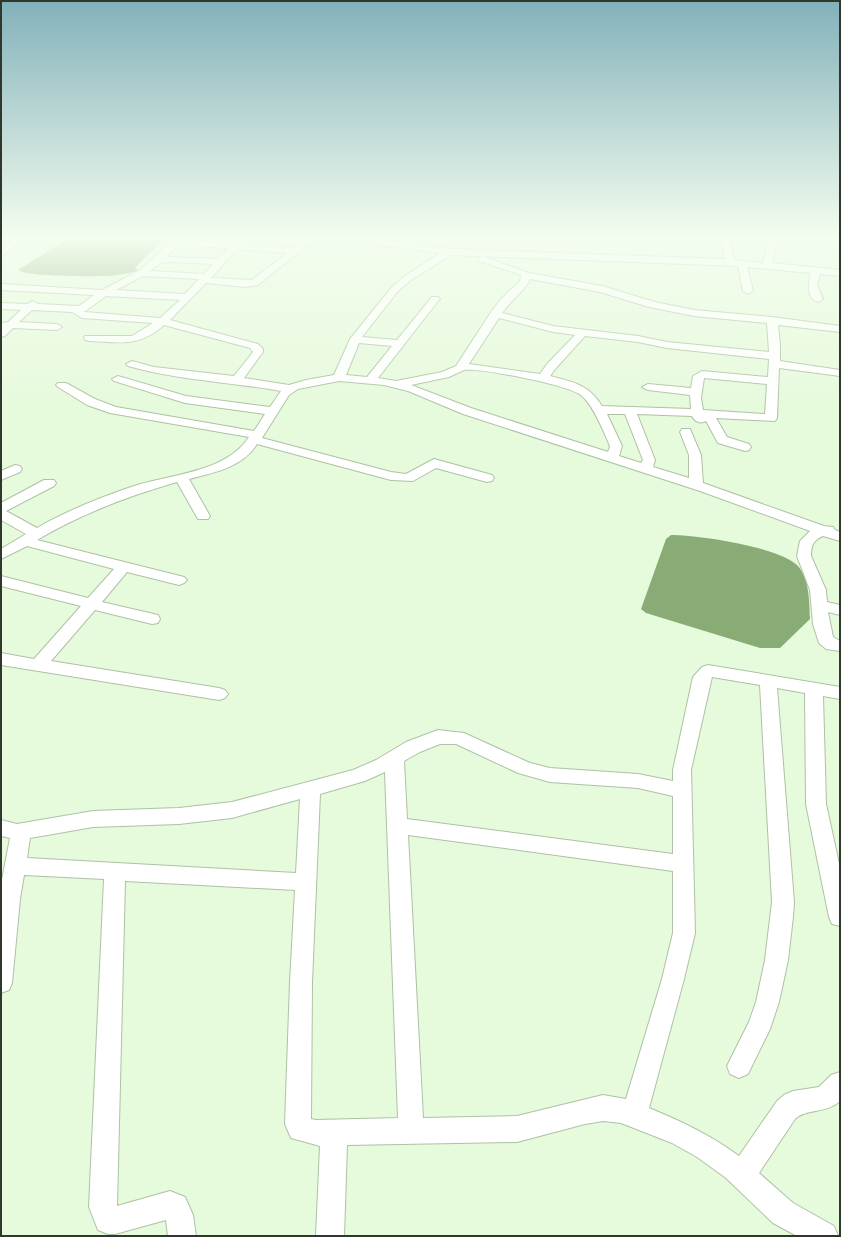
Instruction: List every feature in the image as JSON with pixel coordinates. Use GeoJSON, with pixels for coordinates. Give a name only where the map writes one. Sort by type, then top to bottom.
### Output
{"type":"FeatureCollection","features":[{"type":"Feature","properties":{"kind":"street"},"geometry":{"type":"LineString","coordinates":[[1,334],[5,325],[45,294]]}},
{"type":"Feature","properties":{"kind":"street"},"geometry":{"type":"LineString","coordinates":[[1,306],[78,309],[102,294]]}},
{"type":"Feature","properties":{"kind":"street"},"geometry":{"type":"LineString","coordinates":[[140,294],[187,296]]}},
{"type":"Feature","properties":{"kind":"street"},"geometry":{"type":"LineString","coordinates":[[88,338],[133,339],[148,333],[189,294]]}},
{"type":"Feature","properties":{"kind":"street"},"geometry":{"type":"LineString","coordinates":[[339,378],[355,339],[391,294]]}},
{"type":"Feature","properties":{"kind":"street"},"geometry":{"type":"LineString","coordinates":[[395,385],[445,375],[462,366],[494,314],[513,294]]}},
{"type":"Feature","properties":{"kind":"street"},"geometry":{"type":"LineString","coordinates":[[617,294],[653,305],[688,312],[772,320],[840,329]]}},
{"type":"Feature","properties":{"kind":"street"},"geometry":{"type":"LineString","coordinates":[[816,294],[818,299]]}},
{"type":"Feature","properties":{"kind":"street"},"geometry":{"type":"LineString","coordinates":[[370,381],[435,299]]}},
{"type":"Feature","properties":{"kind":"street"},"geometry":{"type":"LineString","coordinates":[[78,309],[77,312],[82,315],[162,321],[201,330],[248,344],[258,349],[258,352],[237,380]]}},
{"type":"Feature","properties":{"kind":"street"},"geometry":{"type":"LineString","coordinates":[[494,314],[540,327],[638,339],[667,346],[775,360],[840,373]]}},
{"type":"Feature","properties":{"kind":"street"},"geometry":{"type":"LineString","coordinates":[[772,320],[775,360],[774,381],[771,418],[773,426],[769,427],[711,419],[699,419],[697,412],[696,392],[699,376],[702,374],[774,381]]}},
{"type":"Feature","properties":{"kind":"street"},"geometry":{"type":"LineString","coordinates":[[5,325],[57,327]]}},
{"type":"Feature","properties":{"kind":"street"},"geometry":{"type":"LineString","coordinates":[[543,379],[551,366],[582,333]]}},
{"type":"Feature","properties":{"kind":"street"},"geometry":{"type":"LineString","coordinates":[[355,339],[399,344]]}},
{"type":"Feature","properties":{"kind":"street"},"geometry":{"type":"LineString","coordinates":[[132,364],[153,370],[237,380],[290,390]]}},
{"type":"Feature","properties":{"kind":"street"},"geometry":{"type":"LineString","coordinates":[[462,366],[543,379],[578,387],[590,398],[616,446],[612,459]]}},
{"type":"Feature","properties":{"kind":"street"},"geometry":{"type":"LineString","coordinates":[[1,554],[93,506],[138,489],[212,469],[232,461],[248,449],[285,393],[306,383],[339,378],[370,381],[412,388],[467,411],[696,485],[840,537]]}},
{"type":"Feature","properties":{"kind":"street"},"geometry":{"type":"LineString","coordinates":[[118,379],[185,398],[272,411]]}},
{"type":"Feature","properties":{"kind":"street"},"geometry":{"type":"LineString","coordinates":[[62,385],[91,402],[114,410],[256,438],[391,476],[408,478],[434,463],[487,478]]}},
{"type":"Feature","properties":{"kind":"street"},"geometry":{"type":"LineString","coordinates":[[648,387],[696,392]]}},
{"type":"Feature","properties":{"kind":"street"},"geometry":{"type":"LineString","coordinates":[[597,410],[697,412],[771,418]]}},
{"type":"Feature","properties":{"kind":"street"},"geometry":{"type":"LineString","coordinates":[[629,410],[649,460],[646,470]]}},
{"type":"Feature","properties":{"kind":"street"},"geometry":{"type":"LineString","coordinates":[[711,419],[722,440],[745,447]]}},
{"type":"Feature","properties":{"kind":"street"},"geometry":{"type":"LineString","coordinates":[[686,432],[695,455],[696,485]]}},
{"type":"Feature","properties":{"kind":"street"},"geometry":{"type":"LineString","coordinates":[[1,476],[15,469]]}},
{"type":"Feature","properties":{"kind":"street"},"geometry":{"type":"LineString","coordinates":[[181,478],[203,516]]}},
{"type":"Feature","properties":{"kind":"street"},"geometry":{"type":"LineString","coordinates":[[1,508],[49,483]]}},
{"type":"Feature","properties":{"kind":"street"},"geometry":{"type":"LineString","coordinates":[[1,514],[31,537],[124,567],[179,580]]}},
{"type":"Feature","properties":{"kind":"street"},"geometry":{"type":"LineString","coordinates":[[840,531],[821,530],[809,538],[803,550],[818,590],[821,624],[825,640],[832,645],[840,646]]}},
{"type":"Feature","properties":{"kind":"street"},"geometry":{"type":"LineString","coordinates":[[38,664],[124,567]]}},
{"type":"Feature","properties":{"kind":"street"},"geometry":{"type":"LineString","coordinates":[[1,581],[152,619]]}},
{"type":"Feature","properties":{"kind":"street"},"geometry":{"type":"LineString","coordinates":[[820,606],[840,610]]}},
{"type":"Feature","properties":{"kind":"street"},"geometry":{"type":"LineString","coordinates":[[1,659],[219,694]]}},
{"type":"Feature","properties":{"kind":"street"},"geometry":{"type":"LineString","coordinates":[[635,1114],[673,979],[684,932],[681,790],[682,770],[704,673],[714,672],[840,693]]}},
{"type":"Feature","properties":{"kind":"street"},"geometry":{"type":"LineString","coordinates":[[739,1066],[762,1017],[775,974],[781,934],[783,902],[768,681]]}},
{"type":"Feature","properties":{"kind":"street"},"geometry":{"type":"LineString","coordinates":[[814,689],[816,804],[840,917]]}},
{"type":"Feature","properties":{"kind":"street"},"geometry":{"type":"LineString","coordinates":[[9,830],[93,819],[209,814],[232,810],[358,776],[428,740],[448,737],[458,738],[525,768],[550,775],[638,781],[681,790]]}},
{"type":"Feature","properties":{"kind":"street"},"geometry":{"type":"LineString","coordinates":[[394,758],[411,1131]]}},
{"type":"Feature","properties":{"kind":"street"},"geometry":{"type":"LineString","coordinates":[[310,790],[305,882],[298,1124],[300,1129],[308,1132],[517,1129],[603,1108],[621,1110],[635,1114],[681,1134],[706,1148],[742,1175],[783,1213],[824,1236]]}},
{"type":"Feature","properties":{"kind":"street"},"geometry":{"type":"LineString","coordinates":[[398,826],[683,864]]}},
{"type":"Feature","properties":{"kind":"street"},"geometry":{"type":"LineString","coordinates":[[1,983],[8,899],[20,838],[9,830]]}},
{"type":"Feature","properties":{"kind":"street"},"geometry":{"type":"LineString","coordinates":[[15,866],[305,882]]}},
{"type":"Feature","properties":{"kind":"street"},"geometry":{"type":"LineString","coordinates":[[115,872],[103,1206],[108,1220],[115,1220],[170,1205],[175,1207],[179,1215],[182,1236]]}},
{"type":"Feature","properties":{"kind":"street"},"geometry":{"type":"LineString","coordinates":[[742,1175],[786,1110],[793,1104],[825,1098],[840,1084]]}},
{"type":"Feature","properties":{"kind":"street"},"geometry":{"type":"LineString","coordinates":[[330,1236],[334,1132]]}},
{"type":"Feature","properties":{"kind":"shaded area"},"geometry":{"type":"Polygon","coordinates":[[[671,535],[699,537],[738,543],[775,553],[789,559],[798,566],[805,578],[809,598],[810,619],[780,648],[760,648],[646,613],[641,609],[666,539],[671,535]]]}}]}
